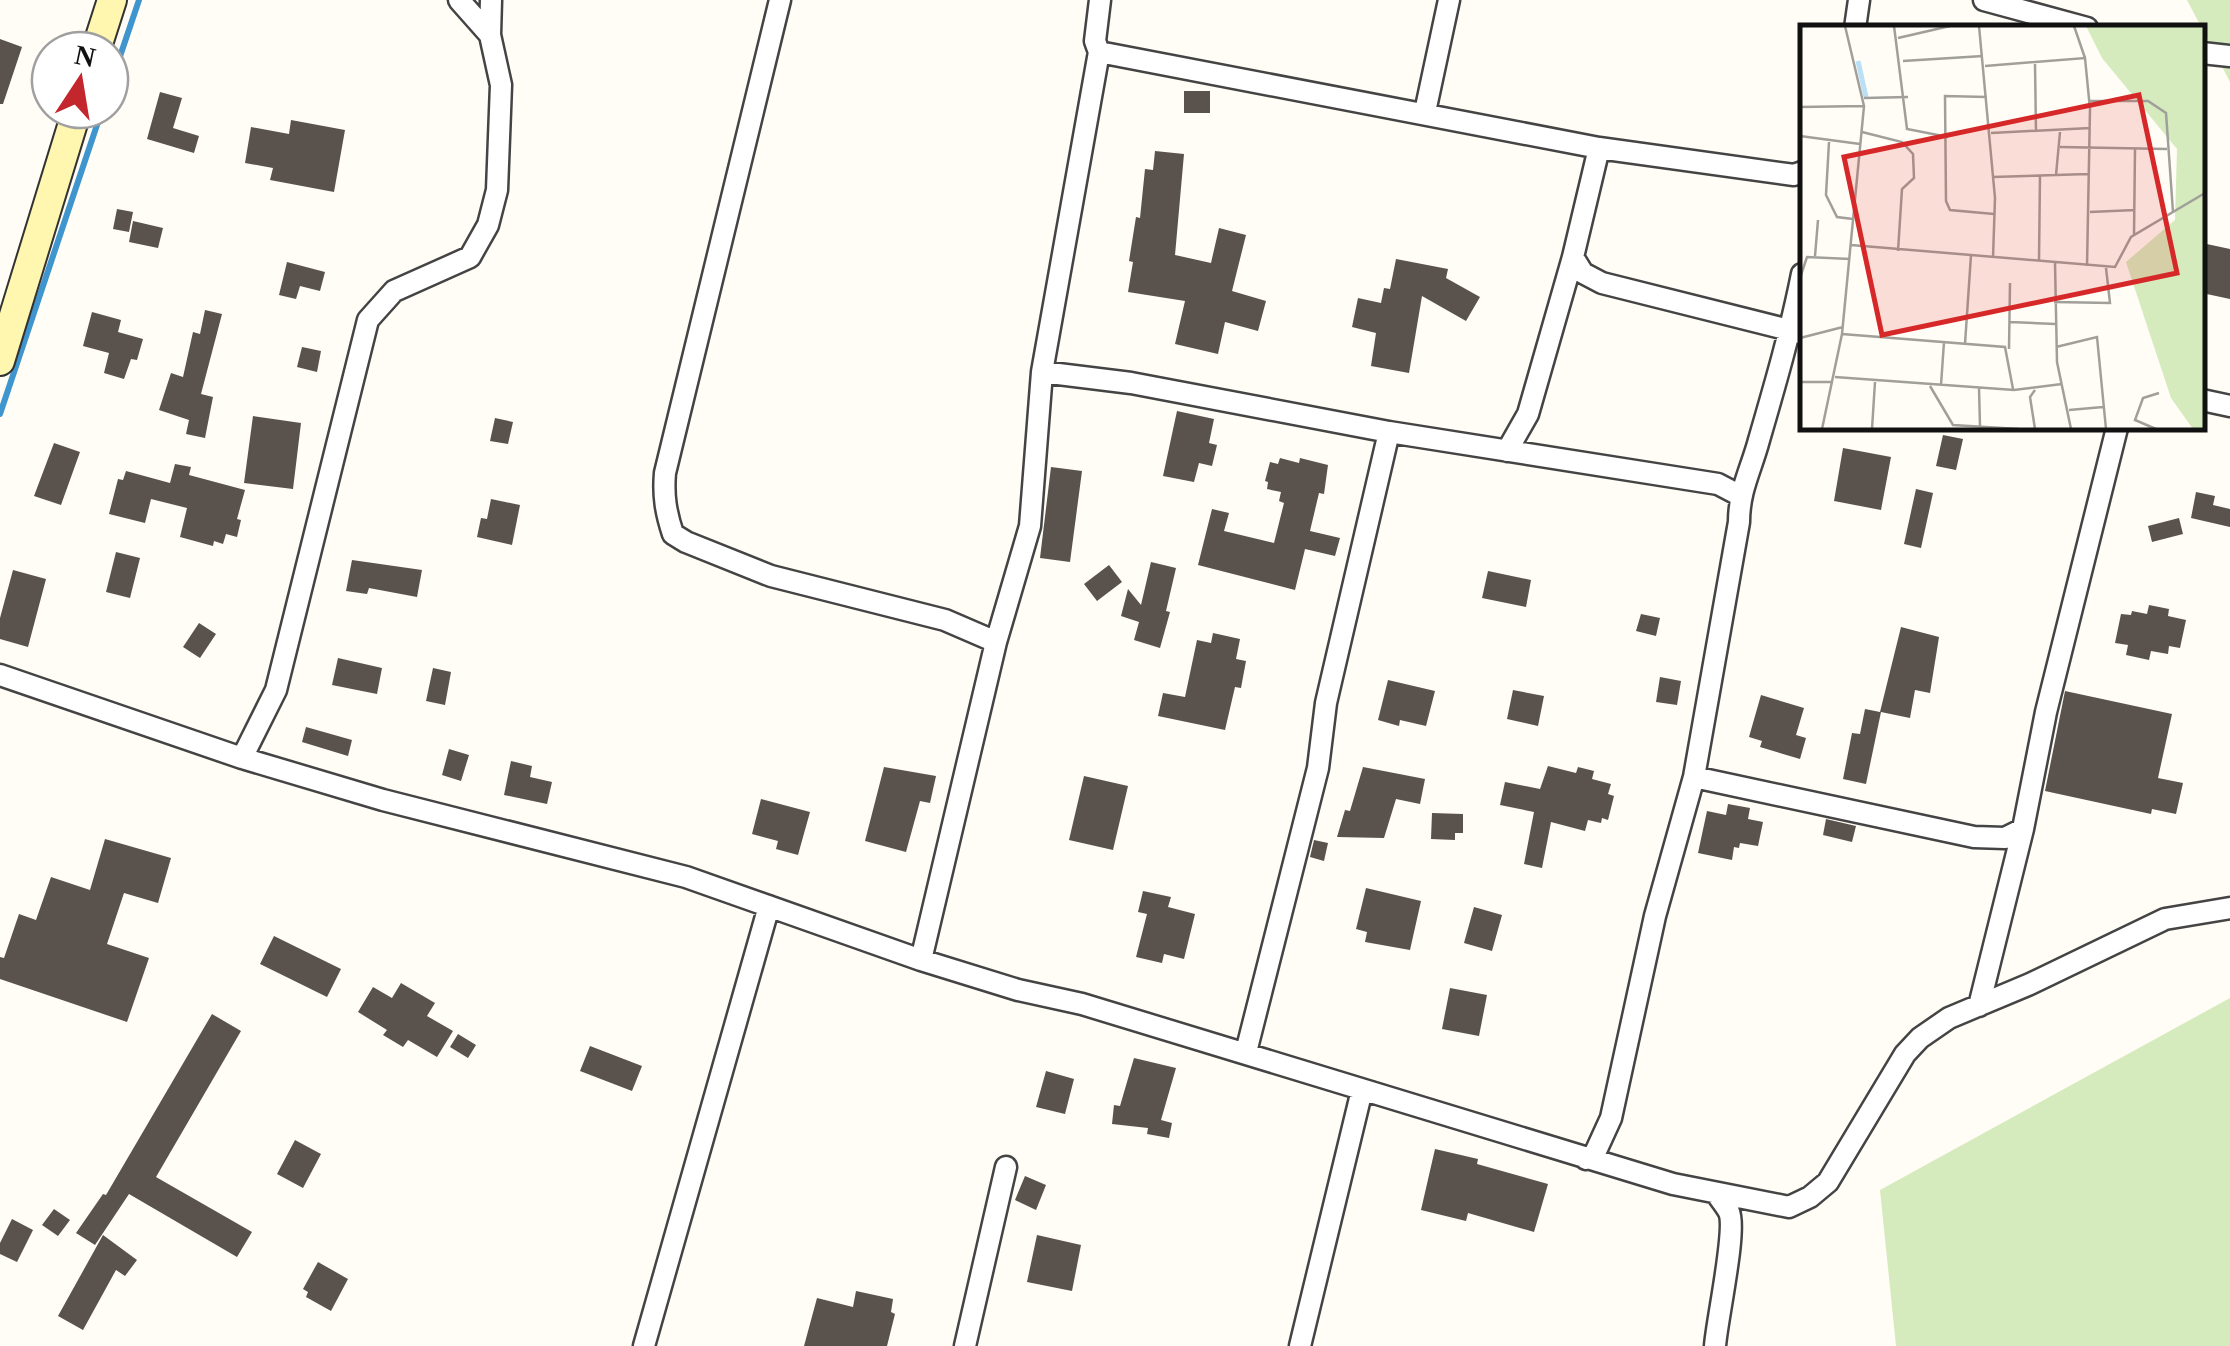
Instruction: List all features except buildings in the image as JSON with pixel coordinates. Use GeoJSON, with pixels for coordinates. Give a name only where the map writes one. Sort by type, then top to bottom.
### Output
{"type":"FeatureCollection","features":[{"type":"Feature","properties":{"kind":"main road"},"geometry":{"type":"LineString","coordinates":[[102,30],[112,0]]}},
{"type":"Feature","properties":{"kind":"main road"},"geometry":{"type":"LineString","coordinates":[[0,361],[72,130]]}},
{"type":"Feature","properties":{"kind":"street"},"geometry":{"type":"LineString","coordinates":[[459,0],[490,35]]}},
{"type":"Feature","properties":{"kind":"street"},"geometry":{"type":"LineString","coordinates":[[242,758],[276,690],[302,599],[368,320],[394,291],[470,256],[488,225],[497,190],[501,85],[490,35],[491,0]]}},
{"type":"Feature","properties":{"kind":"street"},"geometry":{"type":"LineString","coordinates":[[921,960],[996,642],[1030,526],[1042,372],[1098,52],[1095,41],[1100,0]]}},
{"type":"Feature","properties":{"kind":"street"},"geometry":{"type":"LineString","coordinates":[[1425,112],[1449,0]]}},
{"type":"Feature","properties":{"kind":"street"},"geometry":{"type":"LineString","coordinates":[[1855,25],[1859,0]]}},
{"type":"Feature","properties":{"kind":"street"},"geometry":{"type":"LineString","coordinates":[[1984,0],[2076,25]]}},
{"type":"Feature","properties":{"kind":"street"},"geometry":{"type":"LineString","coordinates":[[777,3],[665,473],[666,515],[673,534],[686,542],[772,576],[945,620],[996,642]]}},
{"type":"Feature","properties":{"kind":"street"},"geometry":{"type":"LineString","coordinates":[[1098,52],[1599,148],[1800,177]]}},
{"type":"Feature","properties":{"kind":"street"},"geometry":{"type":"LineString","coordinates":[[2205,53],[2230,56]]}},
{"type":"Feature","properties":{"kind":"street"},"geometry":{"type":"LineString","coordinates":[[1507,451],[1528,414],[1599,148]]}},
{"type":"Feature","properties":{"kind":"street"},"geometry":{"type":"LineString","coordinates":[[1573,257],[1583,273],[1602,283],[1796,332]]}},
{"type":"Feature","properties":{"kind":"street"},"geometry":{"type":"LineString","coordinates":[[1586,1159],[1595,1152],[1612,1118],[1655,916],[1694,777],[1739,522],[1739,495],[1752,467],[1796,332],[1800,293]]}},
{"type":"Feature","properties":{"kind":"street"},"geometry":{"type":"LineString","coordinates":[[1042,372],[1149,386],[1389,432],[1718,484],[1739,495]]}},
{"type":"Feature","properties":{"kind":"street"},"geometry":{"type":"LineString","coordinates":[[2205,401],[2230,406]]}},
{"type":"Feature","properties":{"kind":"street"},"geometry":{"type":"LineString","coordinates":[[1979,1006],[2023,829],[2046,712],[2116,430]]}},
{"type":"Feature","properties":{"kind":"street"},"geometry":{"type":"LineString","coordinates":[[1246,1052],[1318,768],[1326,706],[1389,432]]}},
{"type":"Feature","properties":{"kind":"street"},"geometry":{"type":"LineString","coordinates":[[0,674],[242,758],[383,800],[686,877],[1018,990],[1082,1004],[1246,1052],[1674,1184],[1789,1207],[1828,1182],[1906,1054],[1920,1038],[1949,1018],[2165,919],[2230,908]]}},
{"type":"Feature","properties":{"kind":"street"},"geometry":{"type":"LineString","coordinates":[[1694,777],[1974,836],[2005,838],[2023,829]]}},
{"type":"Feature","properties":{"kind":"street"},"geometry":{"type":"LineString","coordinates":[[644,1346],[768,906]]}},
{"type":"Feature","properties":{"kind":"street"},"geometry":{"type":"LineString","coordinates":[[1300,1346],[1362,1090]]}},
{"type":"Feature","properties":{"kind":"street"},"geometry":{"type":"LineString","coordinates":[[965,1346],[1006,1166]]}},
{"type":"Feature","properties":{"kind":"street"},"geometry":{"type":"LineString","coordinates":[[1715,1346],[1732,1215],[1716,1192]]}},
{"type":"Feature","properties":{"kind":"green space"},"geometry":{"type":"Polygon","coordinates":[[[2187,0],[2230,0],[2230,82],[2205,34],[2205,25],[2200,25],[2187,0]]]}},
{"type":"Feature","properties":{"kind":"green space"},"geometry":{"type":"Polygon","coordinates":[[[2230,998],[2230,1346],[1896,1346],[1880,1190],[2230,998]]]}},
{"type":"Feature","properties":{"kind":"waterway"},"geometry":{"type":"LineString","coordinates":[[129,30],[139,0]]}},
{"type":"Feature","properties":{"kind":"waterway"},"geometry":{"type":"LineString","coordinates":[[0,414],[95,130]]}}]}
